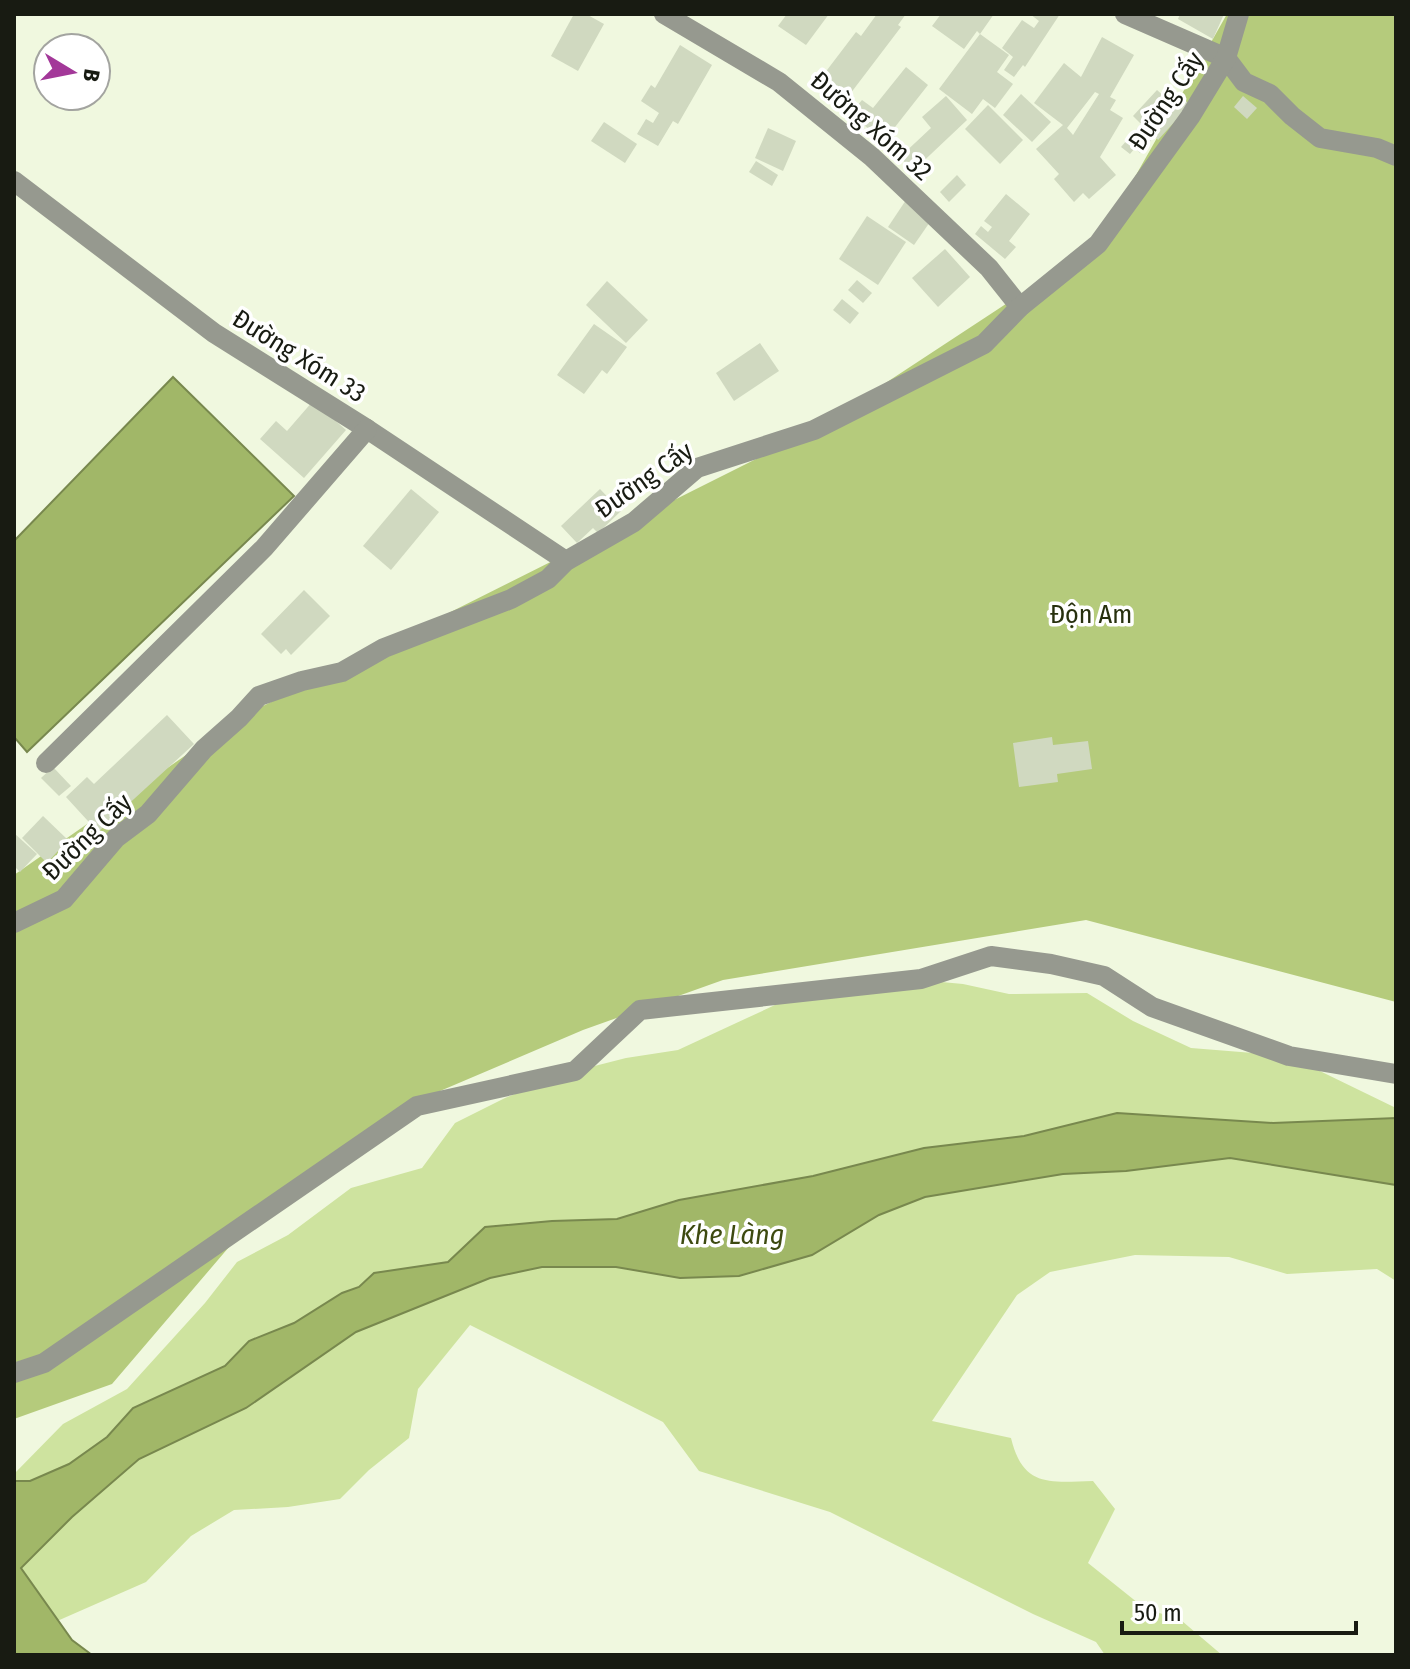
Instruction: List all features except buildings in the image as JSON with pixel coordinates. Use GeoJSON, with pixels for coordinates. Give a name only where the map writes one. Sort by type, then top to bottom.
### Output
{"type":"FeatureCollection","features":[{"type":"Feature","properties":{"kind":"street","name":"Đường Xóm 32"},"geometry":{"type":"LineString","coordinates":[[664,14],[779,82],[872,157],[989,268],[1020,307]]}},
{"type":"Feature","properties":{"kind":"street"},"geometry":{"type":"LineString","coordinates":[[1125,14],[1226,58],[1244,82],[1270,94],[1320,138],[1377,148],[1396,156]]}},
{"type":"Feature","properties":{"kind":"street","name":"Đường Cấy"},"geometry":{"type":"LineString","coordinates":[[14,923],[64,899],[116,838],[148,814],[204,749],[259,696],[302,681],[342,672],[384,648],[511,599],[548,579],[566,561],[634,522],[697,468],[814,430],[984,344],[1020,307],[1098,244],[1190,117],[1226,58],[1239,14]]}},
{"type":"Feature","properties":{"kind":"street","name":"Đường Xóm 33"},"geometry":{"type":"LineString","coordinates":[[14,181],[214,333],[367,429],[566,561]]}},
{"type":"Feature","properties":{"kind":"street"},"geometry":{"type":"LineString","coordinates":[[46,763],[254,558],[367,429]]}},
{"type":"Feature","properties":{"kind":"street"},"geometry":{"type":"LineString","coordinates":[[14,1373],[44,1363],[417,1106],[575,1071],[640,1010],[921,979],[991,956],[1051,964],[1104,976],[1152,1007],[1289,1056],[1396,1074]]}},
{"type":"Feature","properties":{"kind":"shaded area"},"geometry":{"type":"Polygon","coordinates":[[[899,978],[963,984],[1009,994],[1087,993],[1133,1021],[1191,1048],[1289,1056],[1396,1108],[1396,1281],[1377,1269],[1287,1274],[1229,1257],[1135,1255],[1050,1272],[1017,1295],[932,1421],[1011,1438],[1023,1466],[1040,1479],[1093,1481],[1115,1509],[1088,1563],[1143,1607],[1182,1621],[1222,1655],[1105,1655],[1096,1642],[1033,1614],[830,1512],[699,1471],[663,1422],[470,1325],[418,1389],[409,1438],[369,1470],[340,1499],[288,1507],[234,1510],[191,1536],[146,1582],[23,1636],[14,1633],[14,1474],[63,1424],[127,1389],[205,1303],[237,1262],[288,1235],[351,1188],[422,1168],[455,1123],[505,1098],[575,1071],[626,1058],[678,1050],[788,999],[899,978]]]}},
{"type":"Feature","properties":{"kind":"green space","name":"Độn Am"},"geometry":{"type":"Polygon","coordinates":[[[1227,14],[1396,14],[1396,1002],[1086,920],[723,980],[583,1030],[433,1094],[235,1240],[112,1384],[14,1419],[14,875],[239,718],[814,430],[1097,244],[1227,14]]]}},
{"type":"Feature","properties":{"kind":"water"},"geometry":{"type":"Polygon","coordinates":[[[173,377],[294,496],[27,752],[14,737],[14,541],[173,377]]]}},
{"type":"Feature","properties":{"kind":"water","name":"Khe Làng"},"geometry":{"type":"Polygon","coordinates":[[[1117,1113],[1273,1123],[1396,1118],[1396,1185],[1230,1158],[1126,1171],[1063,1174],[925,1197],[879,1215],[812,1255],[739,1276],[680,1278],[616,1267],[542,1267],[490,1278],[356,1332],[246,1408],[139,1459],[72,1517],[21,1568],[72,1640],[92,1655],[14,1655],[14,1481],[30,1481],[69,1464],[107,1437],[133,1408],[225,1366],[249,1341],[294,1323],[342,1293],[359,1287],[374,1273],[448,1262],[485,1227],[617,1219],[679,1200],[813,1176],[924,1148],[1024,1136],[1117,1113]]]}}]}
